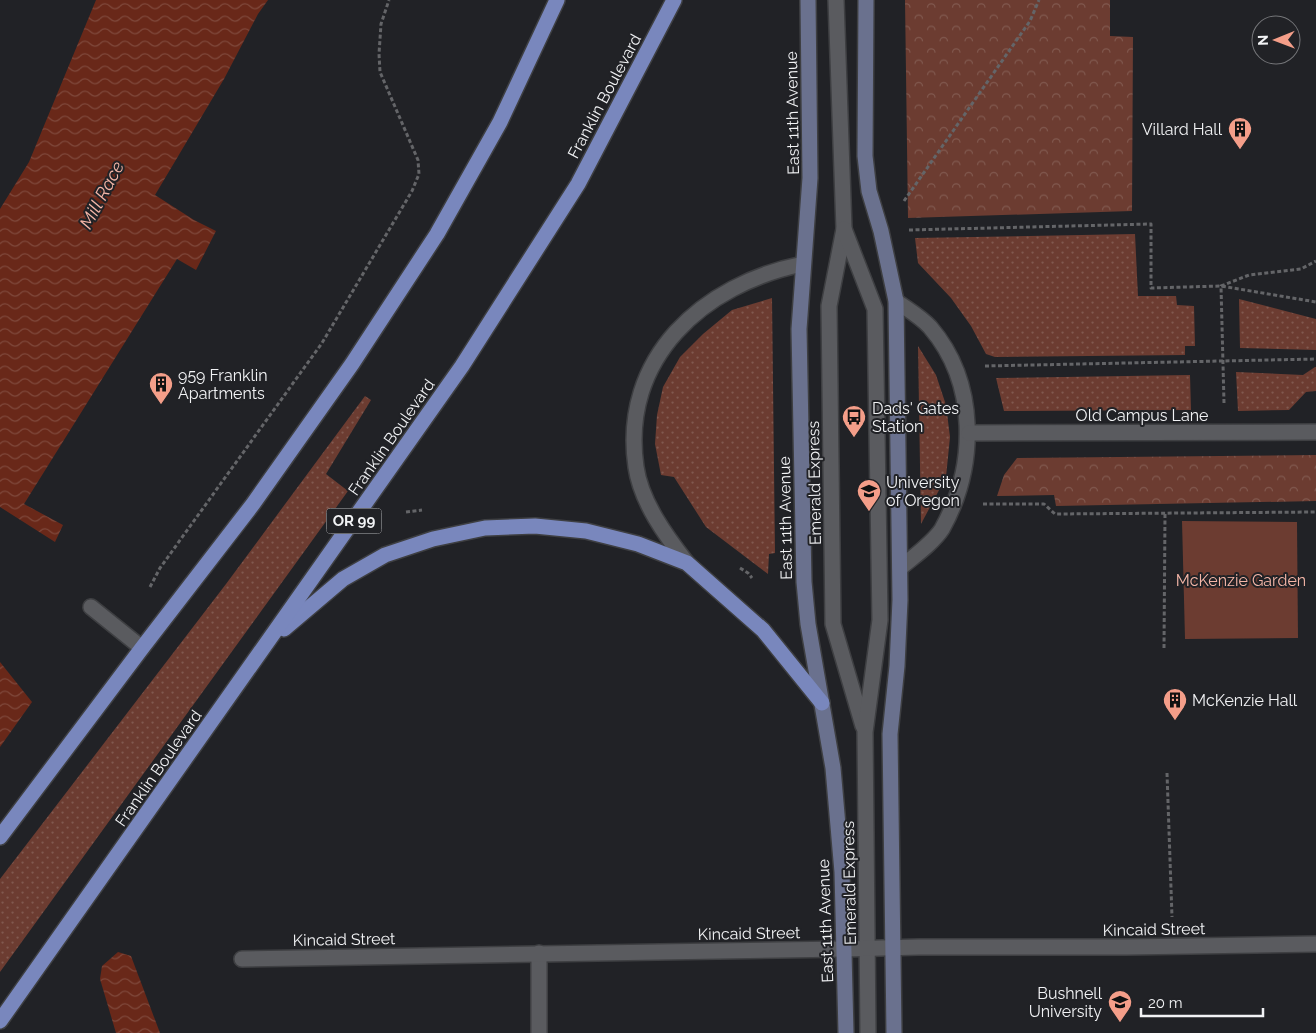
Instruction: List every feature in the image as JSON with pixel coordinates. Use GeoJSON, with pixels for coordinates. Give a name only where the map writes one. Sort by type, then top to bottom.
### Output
{"type":"FeatureCollection","features":[{"type":"Feature","properties":{"kind":"main road"},"geometry":{"type":"LineString","coordinates":[[0,837],[253,504],[352,364],[437,234],[500,122],[557,0]]}},
{"type":"Feature","properties":{"kind":"main road","name":"Franklin Boulevard"},"geometry":{"type":"LineString","coordinates":[[0,1021],[462,366],[578,184],[674,0]]}},
{"type":"Feature","properties":{"kind":"main road","name":"East 11th Avenue"},"geometry":{"type":"LineString","coordinates":[[808,0],[810,178],[799,329],[804,582],[808,624],[833,768],[842,872],[846,1033]]}},
{"type":"Feature","properties":{"kind":"main road"},"geometry":{"type":"LineString","coordinates":[[866,0],[865,156],[869,191],[881,231],[896,301],[900,600],[897,666],[890,734],[894,1033]]}},
{"type":"Feature","properties":{"kind":"main road"},"geometry":{"type":"LineString","coordinates":[[268,643],[343,579],[385,555],[433,539],[485,528],[535,526],[586,531],[638,544],[687,563],[763,630],[822,703]]}},
{"type":"Feature","properties":{"kind":"street","name":"Emerald Express"},"geometry":{"type":"LineString","coordinates":[[836,0],[844,230],[829,306],[833,624],[865,732]]}},
{"type":"Feature","properties":{"kind":"street","name":"Emerald Express"},"geometry":{"type":"LineString","coordinates":[[844,230],[875,309],[880,620],[865,732],[868,1033]]}},
{"type":"Feature","properties":{"kind":"street"},"geometry":{"type":"LineString","coordinates":[[687,563],[664,534],[646,499],[636,468],[634,420],[646,375],[671,336],[700,309],[727,292],[778,269],[803,264]]}},
{"type":"Feature","properties":{"kind":"street"},"geometry":{"type":"LineString","coordinates":[[896,301],[929,325],[942,343],[954,366],[965,398],[969,433],[965,466],[957,495],[941,530],[922,550],[900,568]]}},
{"type":"Feature","properties":{"kind":"street","name":"Old Campus Lane"},"geometry":{"type":"LineString","coordinates":[[969,433],[1316,432]]}},
{"type":"Feature","properties":{"kind":"street"},"geometry":{"type":"LineString","coordinates":[[90,607],[142,648]]}},
{"type":"Feature","properties":{"kind":"street","name":"Kincaid Street"},"geometry":{"type":"LineString","coordinates":[[242,959],[892,947],[1316,944]]}},
{"type":"Feature","properties":{"kind":"street"},"geometry":{"type":"LineString","coordinates":[[539,953],[539,1033]]}},
{"type":"Feature","properties":{"kind":"path"},"geometry":{"type":"LineString","coordinates":[[150,586],[160,568],[322,343],[412,190],[419,174],[418,160],[380,72],[381,24],[389,0]]}},
{"type":"Feature","properties":{"kind":"path"},"geometry":{"type":"LineString","coordinates":[[881,231],[1030,21],[1039,0]]}},
{"type":"Feature","properties":{"kind":"path"},"geometry":{"type":"LineString","coordinates":[[881,231],[1151,224],[1151,288],[1221,286],[1316,302]]}},
{"type":"Feature","properties":{"kind":"path"},"geometry":{"type":"LineString","coordinates":[[1221,286],[1249,275],[1301,269],[1316,261]]}},
{"type":"Feature","properties":{"kind":"path"},"geometry":{"type":"LineString","coordinates":[[1221,286],[1224,432]]}},
{"type":"Feature","properties":{"kind":"path"},"geometry":{"type":"LineString","coordinates":[[954,366],[1316,359]]}},
{"type":"Feature","properties":{"kind":"path"},"geometry":{"type":"LineString","coordinates":[[957,495],[983,504],[1044,504],[1055,514],[1316,512]]}},
{"type":"Feature","properties":{"kind":"path"},"geometry":{"type":"LineString","coordinates":[[1164,648],[1165,514]]}},
{"type":"Feature","properties":{"kind":"path"},"geometry":{"type":"LineString","coordinates":[[732,563],[748,573],[753,579]]}},
{"type":"Feature","properties":{"kind":"path"},"geometry":{"type":"LineString","coordinates":[[1167,773],[1172,946]]}},
{"type":"Feature","properties":{"kind":"green space"},"geometry":{"type":"Polygon","coordinates":[[[905,0],[1110,0],[1110,36],[1133,37],[1132,211],[908,218],[905,0]]]}},
{"type":"Feature","properties":{"kind":"green space"},"geometry":{"type":"Polygon","coordinates":[[[1135,234],[1138,296],[1176,296],[1177,305],[1194,306],[1195,346],[1185,346],[1185,355],[995,357],[986,354],[971,326],[951,298],[918,263],[915,238],[1135,234]]]}},
{"type":"Feature","properties":{"kind":"green space"},"geometry":{"type":"Polygon","coordinates":[[[772,298],[775,553],[769,554],[768,574],[706,527],[674,477],[661,475],[655,444],[657,415],[663,387],[680,357],[703,334],[732,310],[772,298]]]}},
{"type":"Feature","properties":{"kind":"green space"},"geometry":{"type":"Polygon","coordinates":[[[1239,299],[1316,319],[1316,350],[1240,348],[1239,299]]]}},
{"type":"Feature","properties":{"kind":"green space"},"geometry":{"type":"Polygon","coordinates":[[[918,346],[936,375],[946,405],[950,437],[946,477],[921,524],[918,346]]]}},
{"type":"Feature","properties":{"kind":"green space"},"geometry":{"type":"Polygon","coordinates":[[[1315,367],[1316,391],[1306,392],[1289,410],[1238,411],[1236,372],[1303,375],[1315,367]]]}},
{"type":"Feature","properties":{"kind":"green space"},"geometry":{"type":"Polygon","coordinates":[[[1190,375],[1191,410],[1004,411],[996,378],[1190,375]]]}},
{"type":"Feature","properties":{"kind":"green space"},"geometry":{"type":"Polygon","coordinates":[[[365,396],[371,400],[326,474],[348,491],[0,972],[0,879],[226,584],[365,396]]]}},
{"type":"Feature","properties":{"kind":"green space"},"geometry":{"type":"Polygon","coordinates":[[[1316,455],[1316,501],[1056,506],[1054,495],[997,496],[1004,475],[1017,458],[1316,455]]]}},
{"type":"Feature","properties":{"kind":"green space","name":"McKenzie Garden"},"geometry":{"type":"Polygon","coordinates":[[[1182,521],[1297,522],[1298,638],[1185,639],[1182,521]]]}},
{"type":"Feature","properties":{"kind":"water","name":"Mill Race"},"geometry":{"type":"Polygon","coordinates":[[[96,0],[268,0],[258,14],[224,79],[155,195],[194,220],[216,231],[196,270],[177,259],[24,504],[63,525],[55,542],[0,507],[0,209],[29,162],[96,0]]]}},
{"type":"Feature","properties":{"kind":"water"},"geometry":{"type":"Polygon","coordinates":[[[0,662],[32,702],[0,747],[0,662]]]}},
{"type":"Feature","properties":{"kind":"water"},"geometry":{"type":"Polygon","coordinates":[[[118,952],[131,956],[160,1033],[116,1033],[100,979],[102,966],[118,952]]]}},
{"type":"Feature","properties":{"kind":"place","name":"Villard Hall"},"geometry":{"type":"Point","coordinates":[1240,150]}},
{"type":"Feature","properties":{"kind":"place","name":"959 Franklin Apartments"},"geometry":{"type":"Point","coordinates":[161,405]}},
{"type":"Feature","properties":{"kind":"place","name":"Dads' Gates Station"},"geometry":{"type":"Point","coordinates":[854,438]}},
{"type":"Feature","properties":{"kind":"place","name":"University of Oregon"},"geometry":{"type":"Point","coordinates":[869,512]}},
{"type":"Feature","properties":{"kind":"place","name":"McKenzie Hall"},"geometry":{"type":"Point","coordinates":[1175,721]}},
{"type":"Feature","properties":{"kind":"place","name":"Bushnell University"},"geometry":{"type":"Point","coordinates":[1120,1023]}}]}
